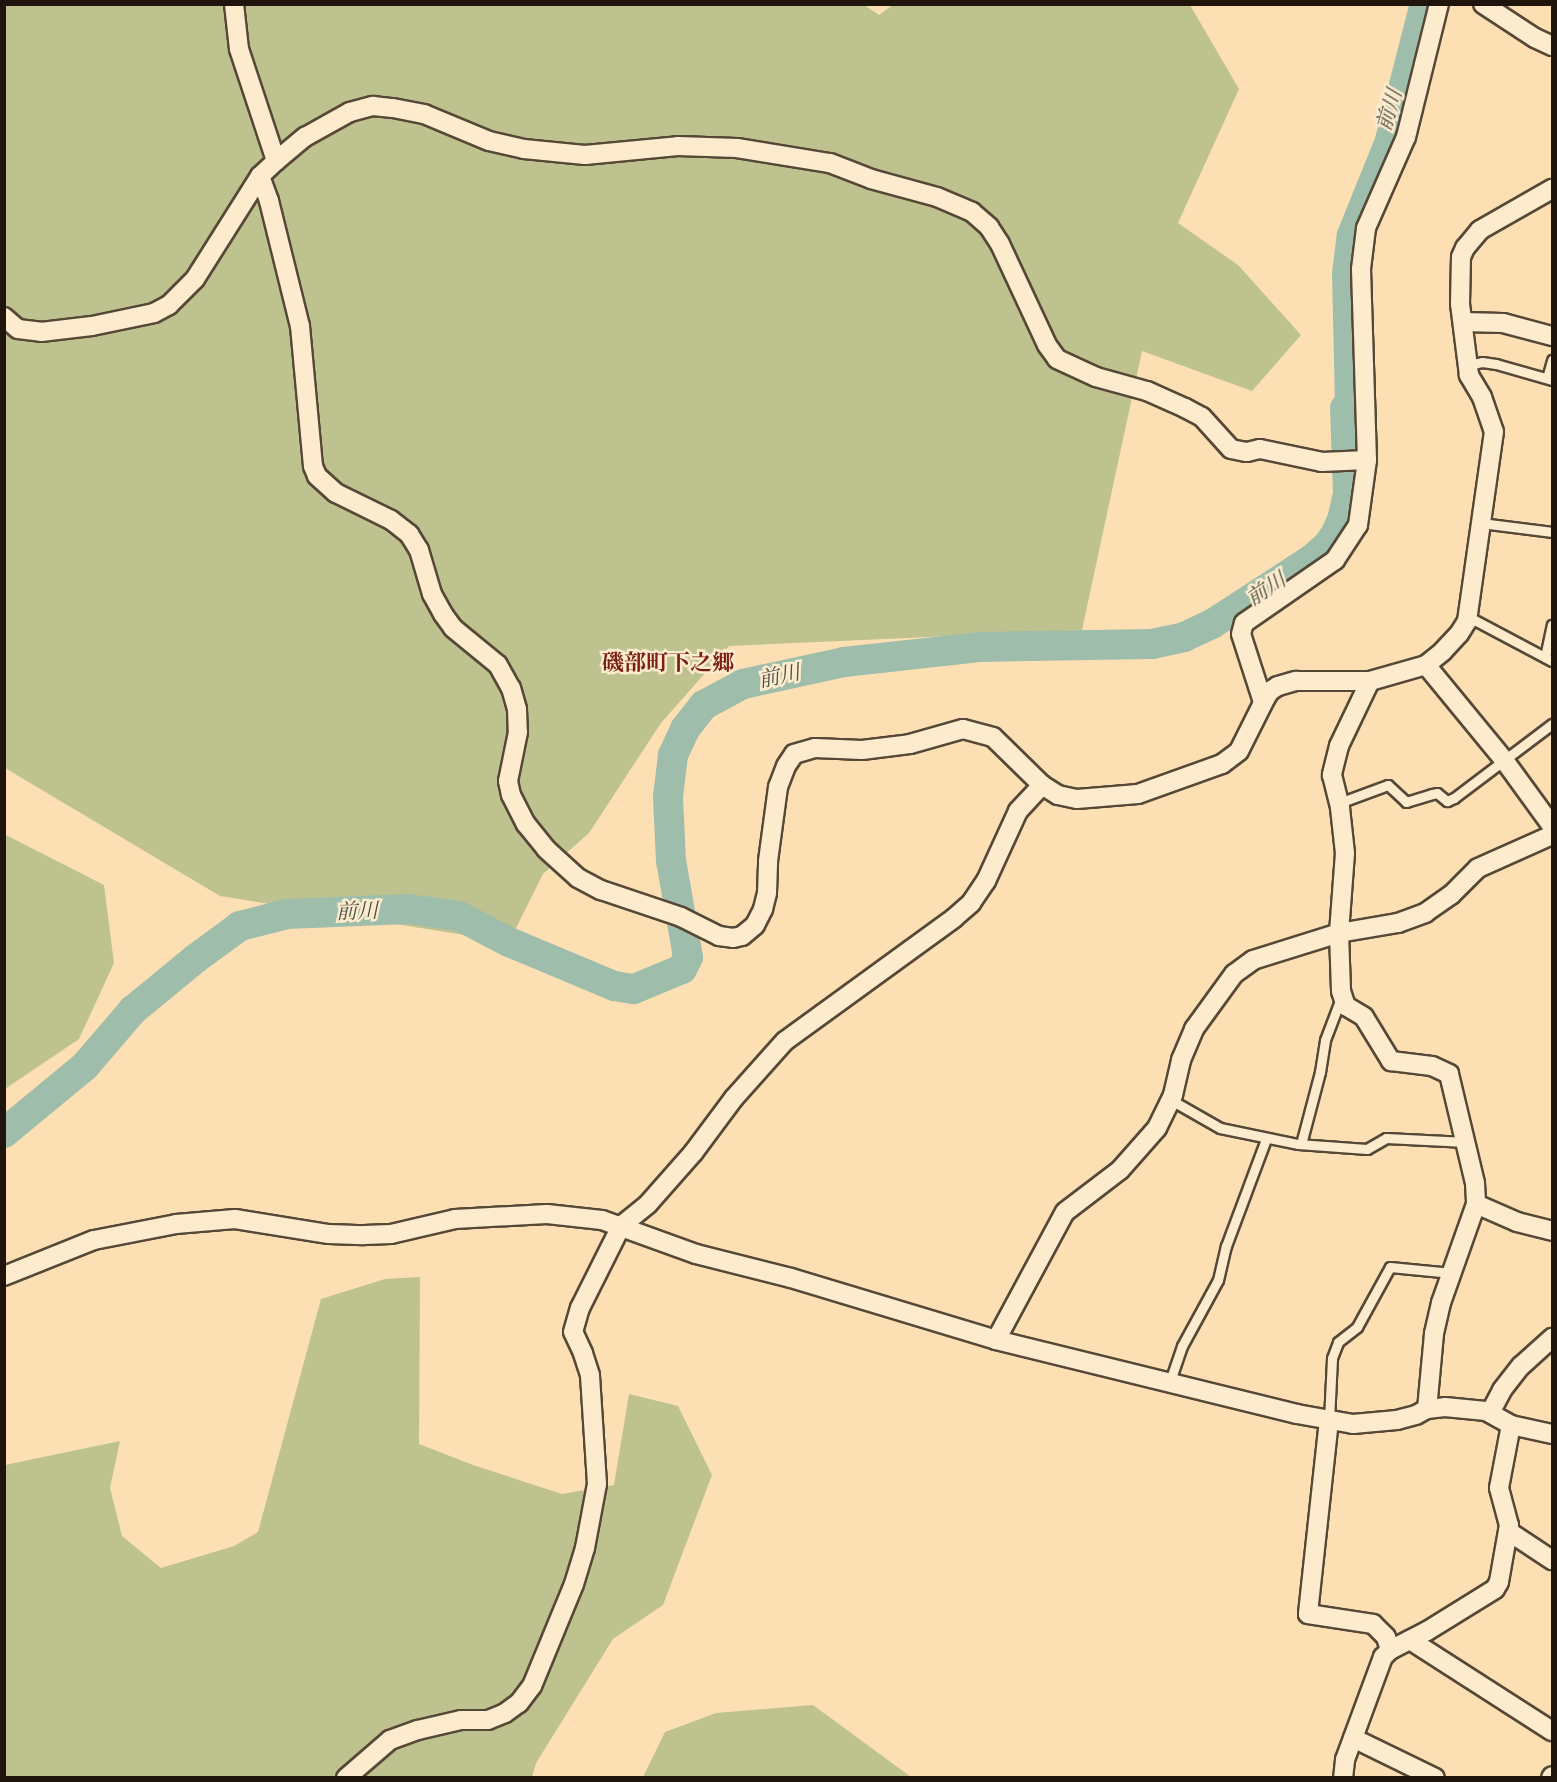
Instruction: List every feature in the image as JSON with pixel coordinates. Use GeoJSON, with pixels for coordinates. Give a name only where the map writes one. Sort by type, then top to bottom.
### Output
{"type":"FeatureCollection","features":[{"type":"Feature","properties":{"kind":"street"},"geometry":{"type":"LineString","coordinates":[[234,4],[239,49],[276,161]]}},
{"type":"Feature","properties":{"kind":"street"},"geometry":{"type":"LineString","coordinates":[[1263,702],[1242,634],[1244,623],[1335,560],[1358,525],[1367,460],[1361,269],[1366,228],[1406,137],[1439,4]]}},
{"type":"Feature","properties":{"kind":"street"},"geometry":{"type":"LineString","coordinates":[[1483,4],[1535,38],[1552,46]]}},
{"type":"Feature","properties":{"kind":"street"},"geometry":{"type":"LineString","coordinates":[[4,317],[18,329],[41,332],[61,331],[136,318],[169,305],[195,279],[260,176],[324,125],[350,112],[373,106],[424,114],[489,141],[524,149],[585,155],[678,146],[737,148],[830,163],[871,179],[937,197],[981,219],[1000,244],[1047,345],[1057,359],[1069,366],[1147,391],[1203,417],[1231,449],[1247,452],[1260,449],[1322,462],[1367,460]]}},
{"type":"Feature","properties":{"kind":"street"},"geometry":{"type":"LineString","coordinates":[[260,176],[269,201],[300,326],[310,422],[310,456],[317,476],[336,493],[391,520],[408,534],[419,550],[432,594],[443,614],[453,628],[498,664],[511,688],[517,709],[517,740],[508,781],[511,795],[526,824],[554,857],[578,878],[601,890],[681,917],[719,936],[742,936],[755,925],[763,909],[767,893],[768,861],[778,787],[786,766],[794,754],[814,748],[862,750],[910,744],[963,729],[993,737],[1042,786],[1058,795],[1077,799],[1138,794],[1222,764],[1239,751],[1270,691],[1296,681],[1370,681],[1426,665],[1460,634],[1467,616],[1494,432],[1482,397],[1469,375],[1462,322],[1459,272],[1465,248],[1480,230],[1552,189]]}},
{"type":"Feature","properties":{"kind":"street"},"geometry":{"type":"LineString","coordinates":[[1462,322],[1503,323],[1552,336]]}},
{"type":"Feature","properties":{"kind":"street"},"geometry":{"type":"LineString","coordinates":[[1426,665],[1504,760],[1552,825]]}},
{"type":"Feature","properties":{"kind":"street"},"geometry":{"type":"LineString","coordinates":[[1370,681],[1339,746],[1332,776],[1339,803],[1345,854],[1339,933],[1342,996],[1346,1006],[1364,1017],[1391,1061],[1432,1066],[1449,1074],[1475,1183],[1476,1204],[1434,1334],[1427,1409]]}},
{"type":"Feature","properties":{"kind":"street"},"geometry":{"type":"LineString","coordinates":[[346,1778],[390,1740],[418,1730],[461,1720],[488,1719],[505,1713],[519,1703],[532,1686],[574,1584],[585,1548],[597,1484],[590,1376],[584,1353],[573,1332],[580,1308],[621,1226],[648,1204],[693,1154],[735,1098],[785,1041],[954,918],[971,903],[986,881],[1018,811],[1042,786]]}},
{"type":"Feature","properties":{"kind":"street"},"geometry":{"type":"LineString","coordinates":[[996,1340],[1065,1212],[1120,1170],[1157,1128],[1171,1100],[1194,1029],[1234,974],[1253,960],[1339,933],[1375,928],[1425,913],[1451,895],[1478,868],[1552,835]]}},
{"type":"Feature","properties":{"kind":"street"},"geometry":{"type":"LineString","coordinates":[[1476,1204],[1517,1222],[1552,1231]]}},
{"type":"Feature","properties":{"kind":"street"},"geometry":{"type":"LineString","coordinates":[[4,1276],[94,1240],[176,1224],[235,1219],[329,1234],[364,1235],[391,1234],[455,1219],[547,1214],[602,1220],[696,1254],[791,1278],[996,1340],[1169,1383],[1329,1419],[1353,1424],[1397,1420],[1416,1415],[1427,1409],[1445,1407],[1490,1413],[1511,1425],[1552,1434]]}},
{"type":"Feature","properties":{"kind":"street"},"geometry":{"type":"LineString","coordinates":[[1490,1413],[1502,1390],[1521,1366],[1552,1338]]}},
{"type":"Feature","properties":{"kind":"street"},"geometry":{"type":"LineString","coordinates":[[1329,1419],[1308,1614],[1372,1624],[1386,1637],[1390,1650]]}},
{"type":"Feature","properties":{"kind":"street"},"geometry":{"type":"LineString","coordinates":[[1343,1778],[1345,1760],[1383,1657],[1390,1650],[1495,1589],[1509,1525],[1499,1488],[1511,1425]]}},
{"type":"Feature","properties":{"kind":"street"},"geometry":{"type":"LineString","coordinates":[[1508,1531],[1552,1560]]}},
{"type":"Feature","properties":{"kind":"street"},"geometry":{"type":"LineString","coordinates":[[1410,1640],[1552,1731]]}},
{"type":"Feature","properties":{"kind":"street"},"geometry":{"type":"LineString","coordinates":[[1353,1738],[1435,1778]]}},
{"type":"Feature","properties":{"kind":"lane"},"geometry":{"type":"LineString","coordinates":[[1468,365],[1482,362],[1496,364],[1550,379],[1552,360]]}},
{"type":"Feature","properties":{"kind":"lane"},"geometry":{"type":"LineString","coordinates":[[1481,523],[1552,532]]}},
{"type":"Feature","properties":{"kind":"lane"},"geometry":{"type":"LineString","coordinates":[[1467,616],[1549,659],[1552,625]]}},
{"type":"Feature","properties":{"kind":"lane"},"geometry":{"type":"LineString","coordinates":[[1339,803],[1388,785],[1406,802],[1437,793],[1448,801],[1552,724]]}},
{"type":"Feature","properties":{"kind":"lane"},"geometry":{"type":"LineString","coordinates":[[1301,1144],[1320,1072],[1325,1040],[1342,996]]}},
{"type":"Feature","properties":{"kind":"lane"},"geometry":{"type":"LineString","coordinates":[[1171,1100],[1220,1128],[1266,1139],[1367,1149],[1386,1138],[1466,1143]]}},
{"type":"Feature","properties":{"kind":"lane"},"geometry":{"type":"LineString","coordinates":[[1169,1383],[1182,1346],[1218,1280],[1226,1246],[1266,1139]]}},
{"type":"Feature","properties":{"kind":"lane"},"geometry":{"type":"LineString","coordinates":[[1329,1419],[1332,1358],[1338,1342],[1357,1327],[1390,1267],[1452,1273]]}},
{"type":"Feature","properties":{"kind":"green space"},"geometry":{"type":"Polygon","coordinates":[[[863,4],[879,15],[894,4],[1190,5],[1239,89],[1178,223],[1238,265],[1301,335],[1252,391],[1142,351],[1082,630],[729,646],[661,723],[589,833],[543,874],[509,942],[220,896],[5,768],[5,5],[863,4]]]}},
{"type":"Feature","properties":{"kind":"green space"},"geometry":{"type":"Polygon","coordinates":[[[4,834],[104,885],[114,963],[79,1039],[5,1089],[4,834]]]}},
{"type":"Feature","properties":{"kind":"green space"},"geometry":{"type":"Polygon","coordinates":[[[420,1277],[419,1444],[473,1465],[562,1494],[614,1485],[629,1394],[678,1406],[712,1475],[663,1605],[613,1639],[536,1763],[532,1777],[5,1778],[5,1465],[120,1441],[110,1488],[122,1536],[161,1568],[234,1546],[258,1532],[321,1299],[385,1279],[420,1277]]]}},
{"type":"Feature","properties":{"kind":"green space"},"geometry":{"type":"Polygon","coordinates":[[[813,1705],[911,1777],[643,1777],[665,1732],[716,1713],[813,1705]]]}},
{"type":"Feature","properties":{"kind":"water"},"geometry":{"type":"Polygon","coordinates":[[[1409,5],[1430,5],[1390,158],[1355,252],[1352,281],[1359,449],[1336,450],[1332,273],[1337,232],[1375,138],[1409,5]]]}},
{"type":"Feature","properties":{"kind":"waterway","name":"前川"},"geometry":{"type":"LineString","coordinates":[[4,1133],[85,1066],[133,1010],[195,959],[240,926],[287,914],[408,909],[459,916],[509,942],[614,986],[634,989],[682,969],[688,957],[671,861],[668,797],[673,755],[685,729],[704,705],[743,684],[844,662],[979,647],[1152,644],[1184,637],[1212,624],[1312,559],[1328,545],[1342,520],[1348,493],[1345,408]]}},
{"type":"Feature","properties":{"kind":"district","name":"磯部町下之郷"},"geometry":{"type":"Point","coordinates":[668,664]}}]}
